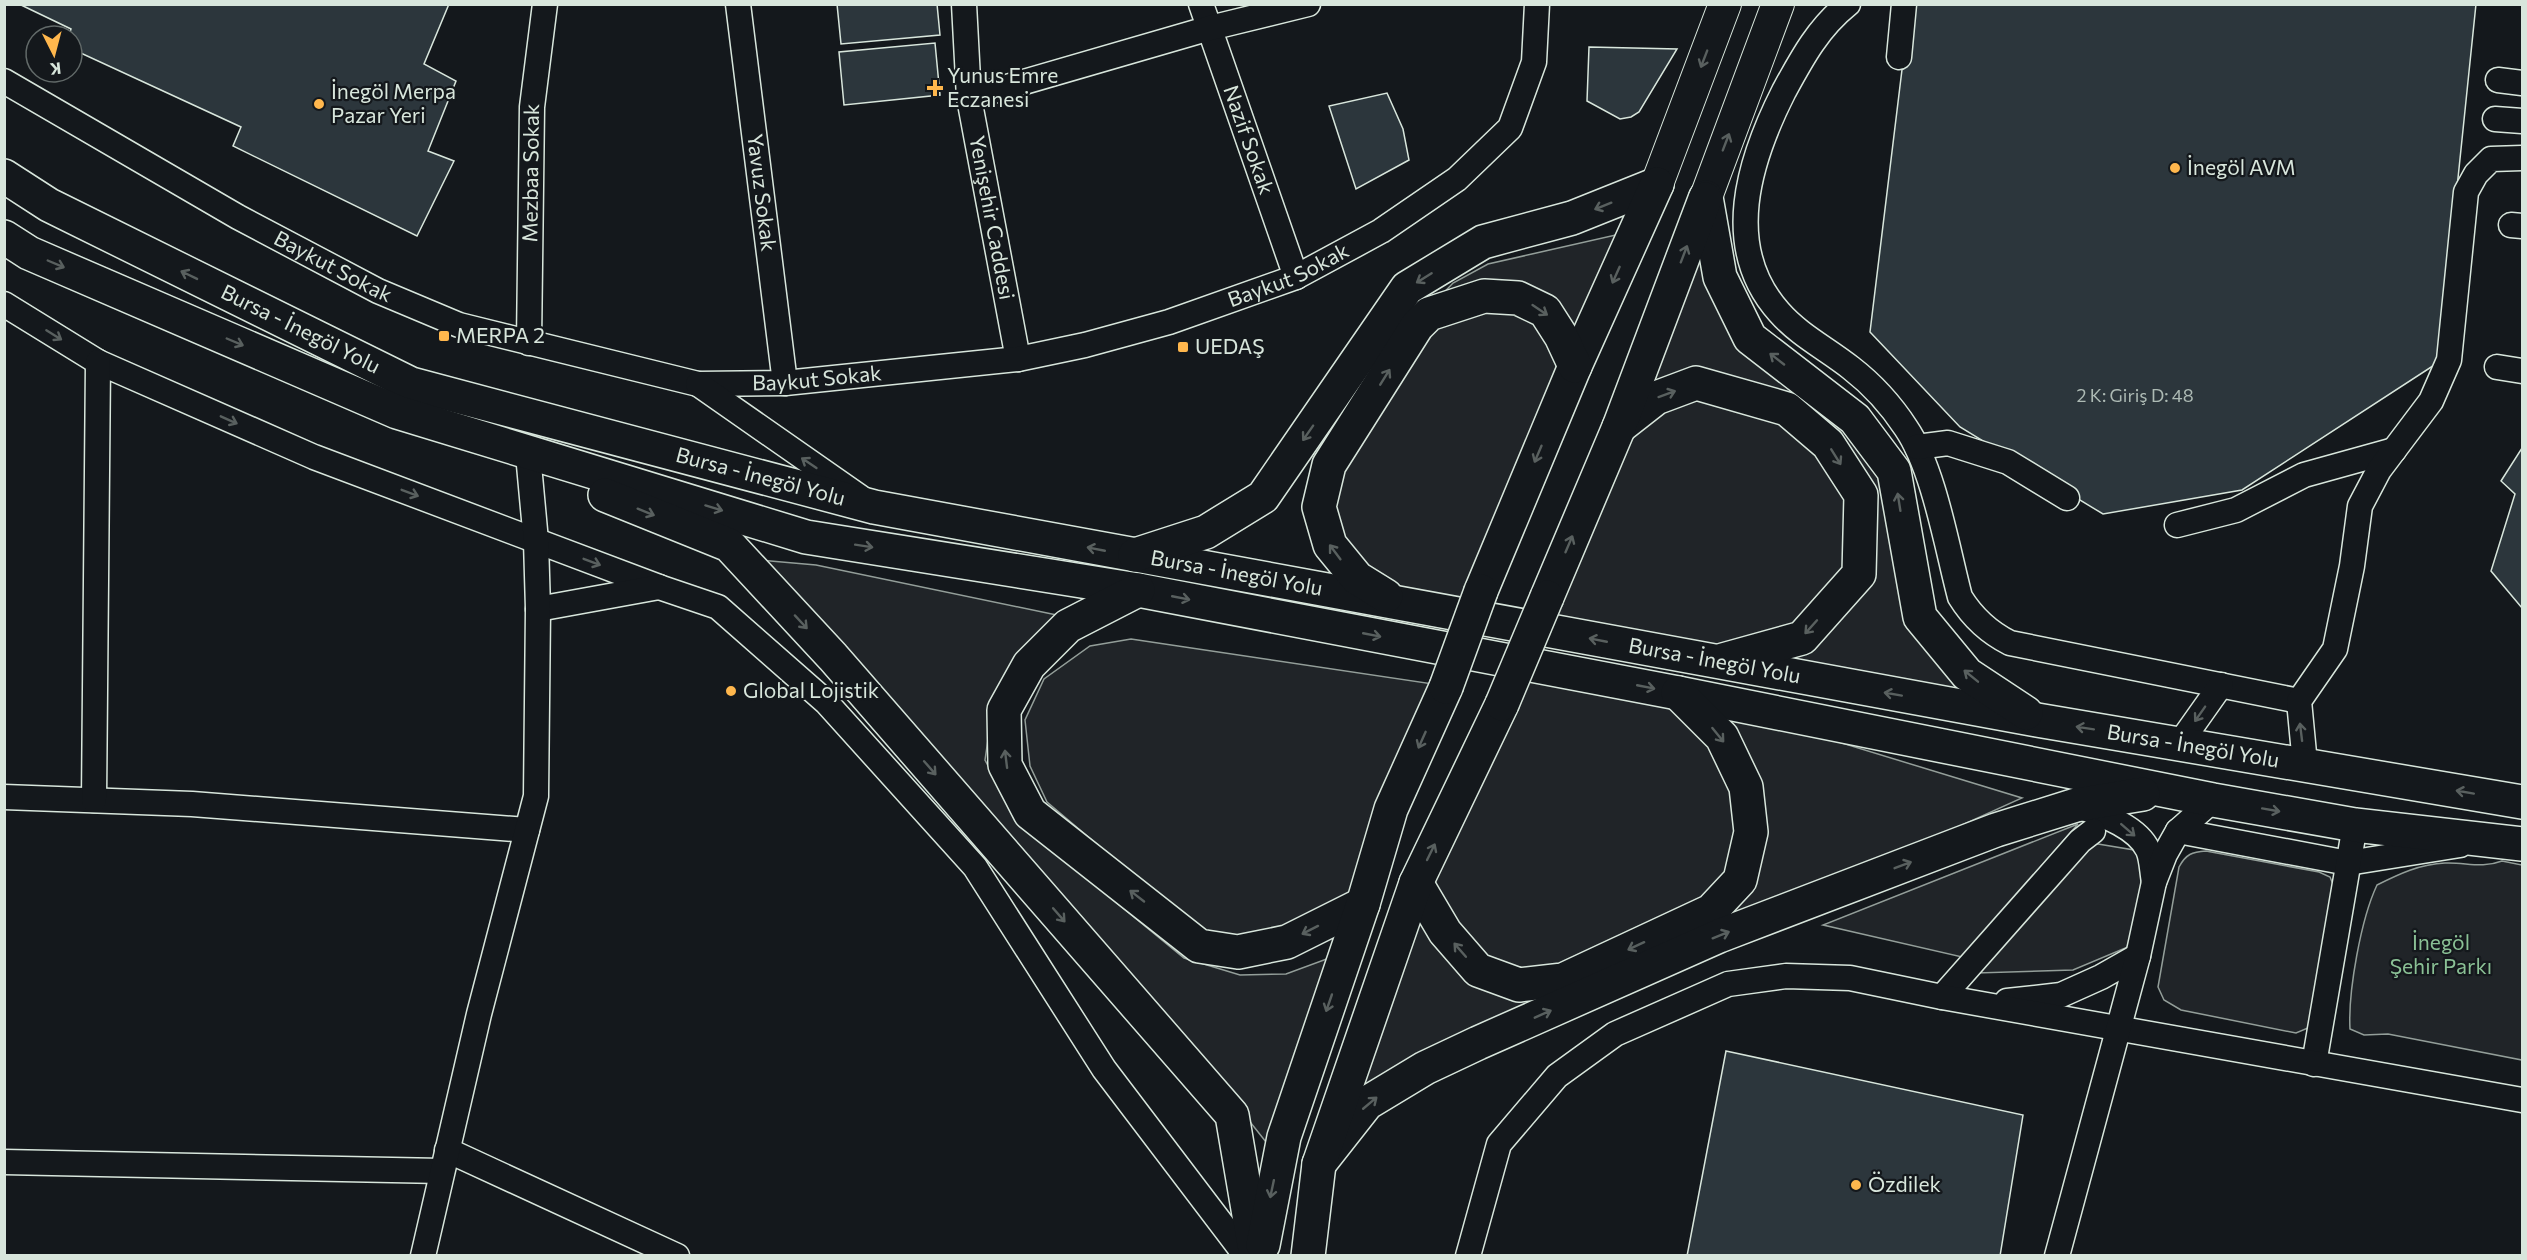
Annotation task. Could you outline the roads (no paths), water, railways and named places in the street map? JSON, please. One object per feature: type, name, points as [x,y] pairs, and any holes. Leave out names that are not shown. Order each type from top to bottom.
[{"type":"highway","name":"Bursa - İnegöl Yolu","points":[[4,176],[49,205],[411,384],[874,507],[2037,720],[2523,802]]},
{"type":"highway","points":[[1261,1256],[1270,1199],[1284,1137],[1363,904],[1391,808],[1446,687],[1481,591],[1575,366],[1657,184]]},
{"type":"highway","points":[[1132,556],[1206,532],[1263,496],[1407,288],[1483,242],[1572,218],[1657,184]]},
{"type":"highway","points":[[1308,1256],[1319,1164],[1416,883],[1502,704],[1619,427],[1706,197]]},
{"type":"highway","points":[[1706,197],[1720,277],[1750,338],[1855,419],[1894,471],[1920,617],[1967,674],[2037,720]]},
{"type":"highway","name":"Bursa - İnegöl Yolu","points":[[4,237],[29,253],[397,412],[806,537],[1138,590],[1678,693],[2213,800],[2355,825],[2507,842]]},
{"type":"highway","points":[[1396,602],[1357,578],[1330,545],[1320,507],[1329,465],[1417,326],[1429,314],[1484,296],[1518,298],[1545,311],[1561,336],[1575,366]]},
{"type":"highway","points":[[1619,427],[1656,398],[1696,383],[1786,409],[1828,444],[1861,495],[1858,574],[1802,638],[1715,662]]},
{"type":"highway","points":[[397,412],[729,545],[833,657],[1232,1115],[1256,1256]]},
{"type":"highway","points":[[1138,590],[1068,626],[1029,665],[1004,710],[1005,765],[1030,813],[1199,946],[1238,952],[1287,942],[1363,904]]},
{"type":"highway","points":[[1416,883],[1445,933],[1478,970],[1520,985],[1563,980],[1711,911],[1740,880],[1751,832],[1746,787],[1722,737],[1678,693]]},
{"type":"highway","points":[[1319,1164],[1367,1103],[1425,1068],[1719,936],[1996,830],[2084,818],[2163,791]]},
{"type":"main road","points":[[1657,184],[1725,4]]},
{"type":"main road","points":[[1706,197],[1778,5]]},
{"type":"street","name":"Mezbaa Sokak","points":[[529,343],[532,107],[545,4]]},
{"type":"street","name":"Yavuz Sokak","points":[[738,4],[785,382]]},
{"type":"street","name":"Yenişehir Caddesi","points":[[964,4],[969,98],[1018,359]]},
{"type":"street","name":"Nazif Sokak","points":[[1202,4],[1296,276]]},
{"type":"street","points":[[969,98],[1210,28],[1308,4]]},
{"type":"street","name":"Baykut Sokak","points":[[4,81],[238,217],[378,291],[459,325],[698,384],[785,382],[1018,359],[1085,345],[1169,321],[1296,276],[1381,231],[1457,179],[1510,128],[1534,62],[1537,4]]},
{"type":"street","points":[[1848,4],[1822,28],[1807,47],[1768,123],[1749,182],[1745,232],[1747,249],[1758,280],[1778,312],[1791,325],[1866,380],[1892,408],[1917,447],[1935,501],[1960,597],[1981,624],[2010,643],[2121,674],[2221,685],[2299,701]]},
{"type":"street","points":[[1898,7],[1899,57]]},
{"type":"street","points":[[2498,81],[2523,82]]},
{"type":"street","points":[[2495,119],[2523,121]]},
{"type":"street","points":[[2305,764],[2299,701],[2336,649],[2352,566],[2360,506],[2379,470],[2431,401],[2449,360],[2466,192],[2470,182],[2482,166],[2491,159],[2523,158]]},
{"type":"street","points":[[4,304],[98,362],[314,457],[659,587],[717,606],[826,702],[975,867],[1104,1069],[1245,1256]]},
{"type":"street","points":[[94,800],[98,362]]},
{"type":"street","points":[[2497,367],[2523,371]]},
{"type":"street","points":[[698,384],[874,507]]},
{"type":"street","points":[[1917,447],[1948,443],[2008,462],[2067,498]]},
{"type":"street","points":[[2177,525],[2236,510],[2304,475],[2394,450]]},
{"type":"street","points":[[423,1256],[479,1014],[536,796],[538,609],[536,541],[529,465]]},
{"type":"street","points":[[538,609],[659,587]]},
{"type":"street","points":[[2180,743],[2221,685]]},
{"type":"street","points":[[4,797],[192,804],[527,830]]},
{"type":"street","points":[[2056,1256],[2138,956],[2154,882],[2165,854],[2178,831],[2213,800]]},
{"type":"street","points":[[1942,997],[2080,841],[2084,818],[2115,819],[2134,834],[2148,849],[2154,882]]},
{"type":"street","points":[[2314,1064],[2355,825]]},
{"type":"street","points":[[2178,831],[2348,863],[2507,842]]},
{"type":"street","points":[[1984,1004],[2061,994],[2101,977],[2138,956]]},
{"type":"street","points":[[1468,1256],[1499,1144],[1557,1076],[1615,1034],[1728,984],[1786,976],[1850,978],[1942,997],[2523,1100]]},
{"type":"street","points":[[4,1162],[444,1161],[677,1256]]},
{"type":"place","name":"Yunus Emre Eczanesi","points":[[935,88]]},
{"type":"place","name":"İnegöl Merpa Pazar Yeri","points":[[319,104]]},
{"type":"place","name":"İnegöl AVM","points":[[2175,168]]},
{"type":"place","name":"MERPA 2","points":[[444,336]]},
{"type":"place","name":"UEDAŞ","points":[[1183,347]]},
{"type":"place","name":"Global Lojistik","points":[[731,691]]},
{"type":"place","name":"Özdilek","points":[[1856,1185]]},
{"type":"park label","name":"İnegöl Şehir Parkı","points":[[2441,955]]}]
